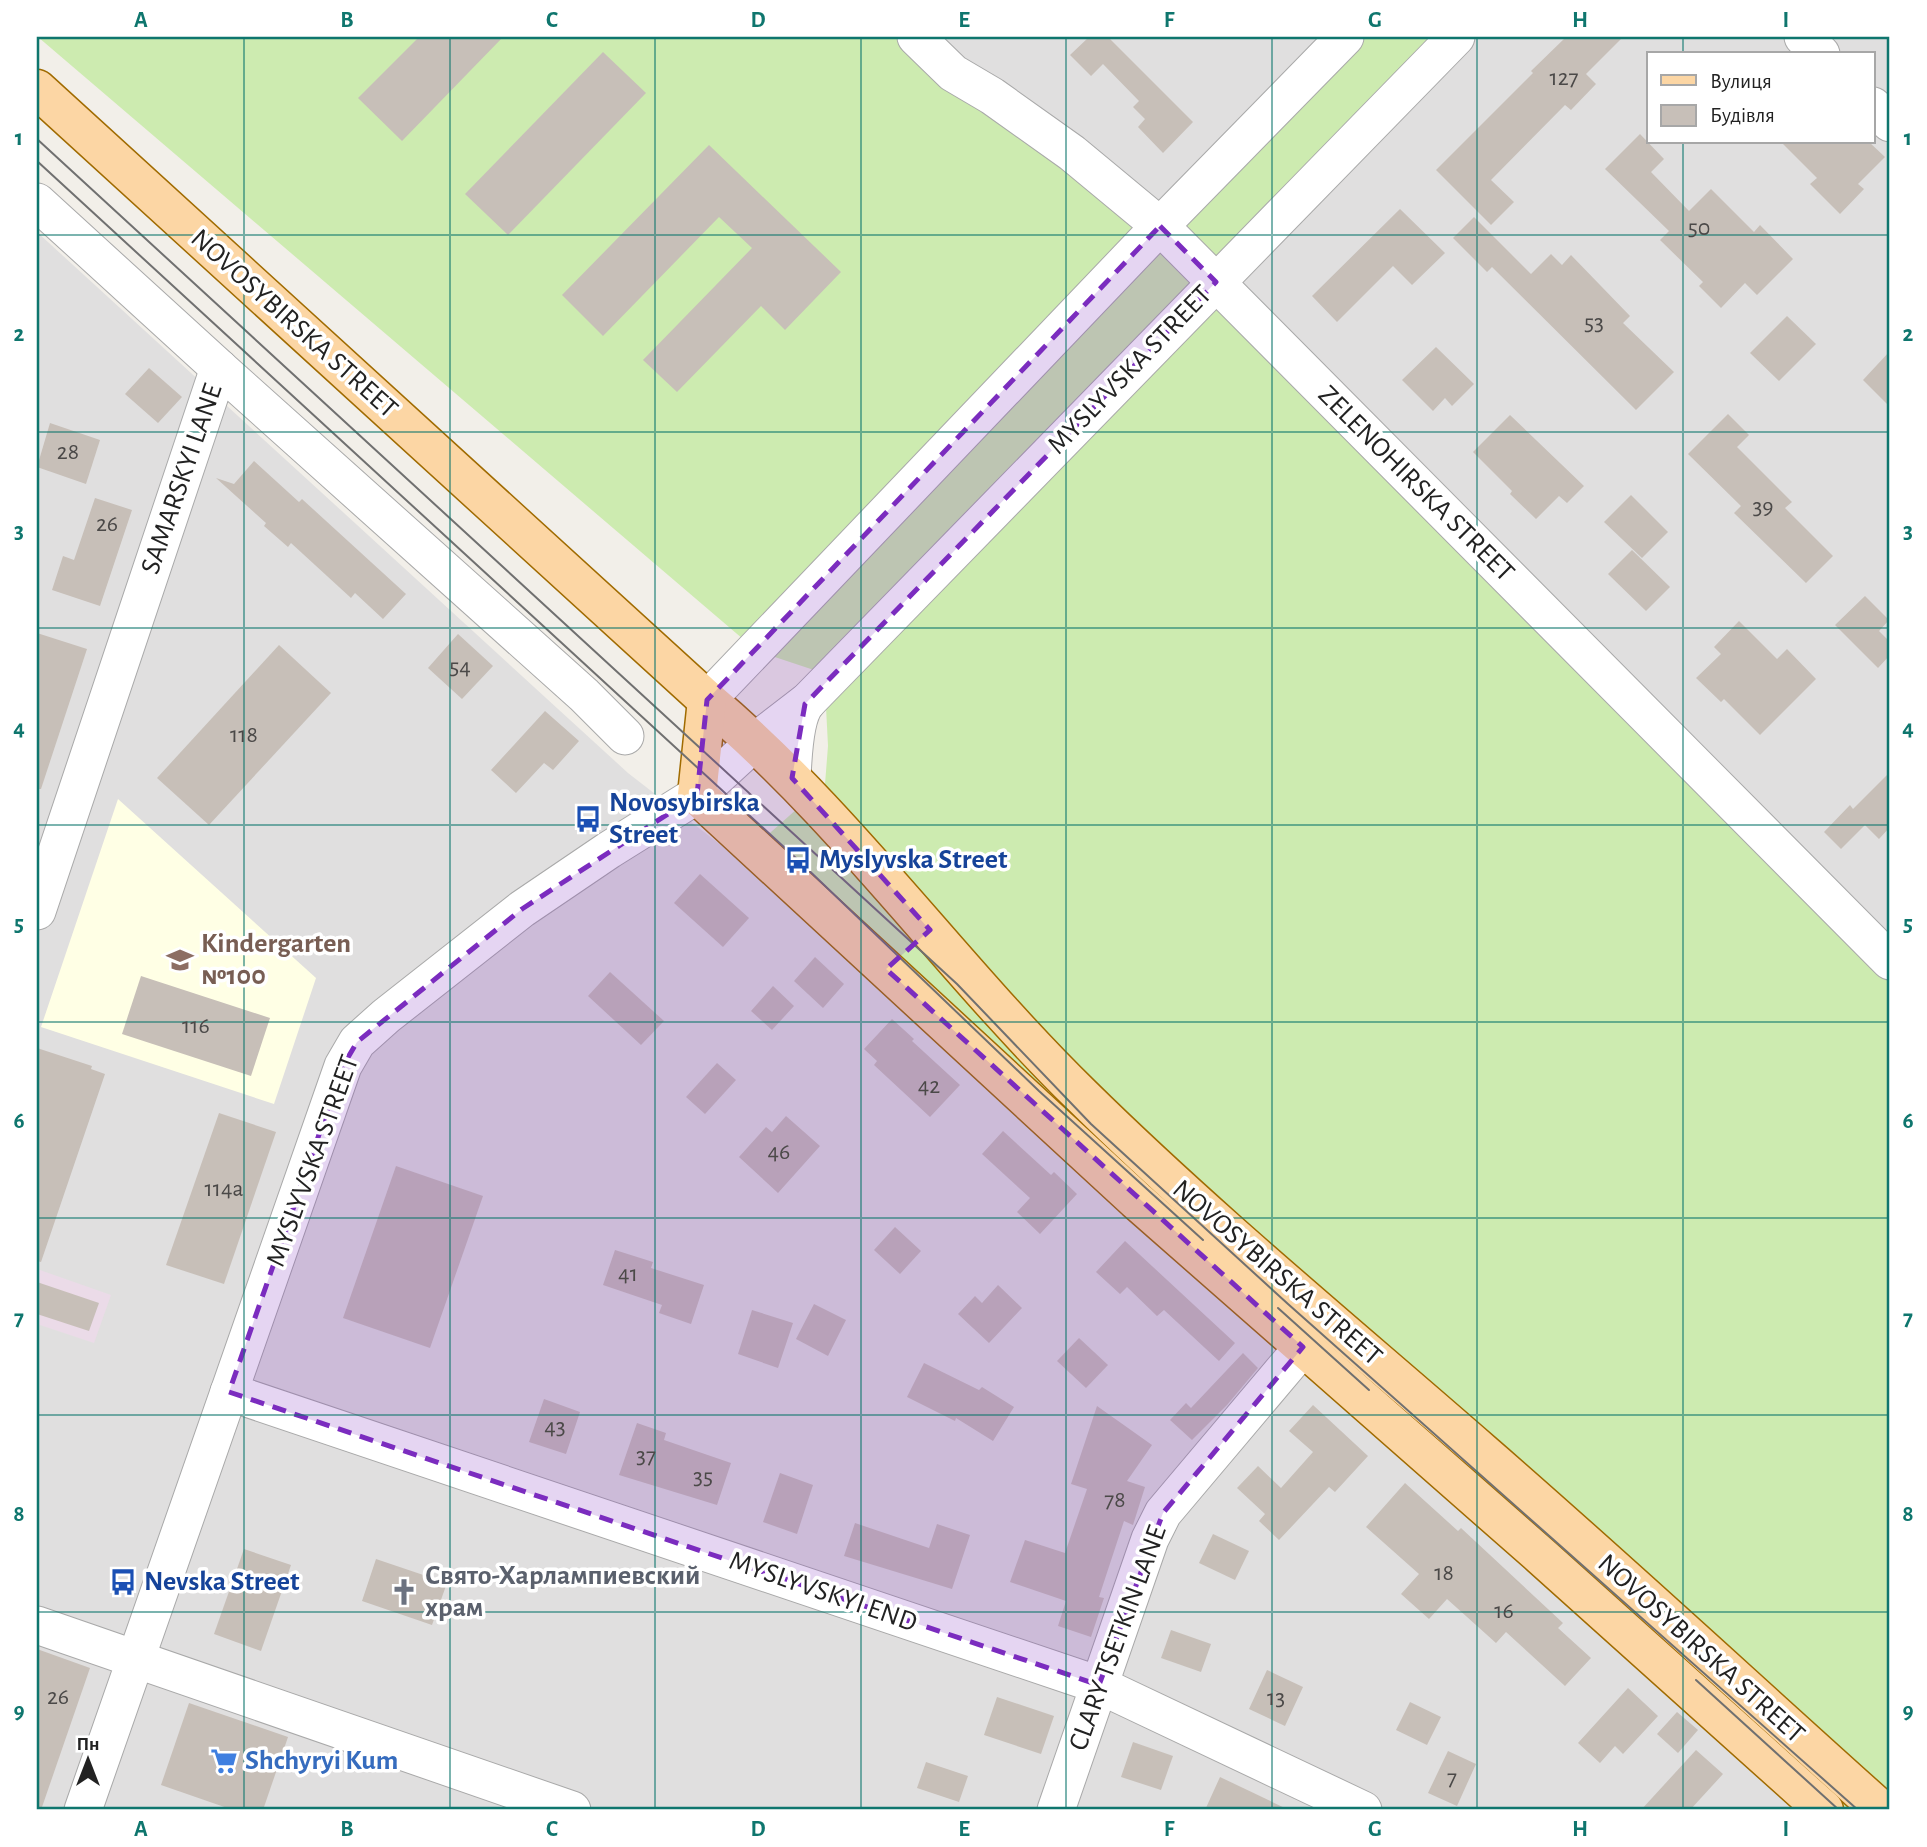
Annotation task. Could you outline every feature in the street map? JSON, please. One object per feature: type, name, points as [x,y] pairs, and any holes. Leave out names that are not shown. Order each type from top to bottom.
[{"type":"main road","name":"NOVOSYBIRSKA STREET","points":[[37,89],[707,700],[756,741],[1078,1093],[1183,1192],[1484,1453],[1881,1810]]},
{"type":"main road","points":[[698,795],[707,700]]},
{"type":"main road","name":"NOVOSYBIRSKA STREET","points":[[698,795],[1126,1191],[1541,1556],[1824,1810]]},
{"type":"main road","points":[[886,969],[930,930]]},
{"type":"street","name":"ZELENOHIRSKA STREET","points":[[916,37],[953,73],[992,96],[1072,153],[1160,226],[1890,961]]},
{"type":"street","points":[[707,700],[1160,226],[1345,37]]},
{"type":"street","name":"MYSLYVSKA STREET","points":[[83,1810],[343,1066],[357,1042],[522,909],[609,850],[698,795],[756,741],[805,704],[1455,37]]},
{"type":"street","points":[[1803,37],[1819,52]]},
{"type":"street","points":[[1874,107],[1890,123]]},
{"type":"street","points":[[37,202],[219,368]]},
{"type":"street","name":"SAMARSKYI LANE","points":[[37,911],[219,368],[584,695],[625,736]]},
{"type":"street","points":[[792,778],[798,726],[805,704]]},
{"type":"street","name":"CLARY TSETKIN LANE","points":[[1056,1810],[1150,1539],[1163,1513],[1303,1347]]},
{"type":"street","name":"MYSLYVSKYI END","points":[[229,1392],[1099,1685],[1363,1810]]},
{"type":"street","points":[[37,1625],[572,1810]]},
{"type":"highlighted area","points":[[1160,226],[1216,282],[805,704],[792,778],[930,930],[886,969],[1303,1347],[1163,1513],[1099,1685],[229,1392],[343,1066],[357,1042],[522,909],[697,795],[707,700]]},
{"type":"shaded area","points":[[916,37],[1345,37],[1160,226]]},
{"type":"shaded area","points":[[1456,37],[1890,37],[1890,961],[1216,282]]},
{"type":"shaded area","points":[[37,232],[628,773],[887,974],[1824,1810],[37,1810]]},
{"type":"shaded area","name":"Kindergarten №100","points":[[118,799],[316,978],[274,1104],[41,1027]]},
{"type":"shaded area","points":[[37,1269],[111,1295],[94,1343],[37,1324]]},
{"type":"green space","points":[[38,37],[916,37],[1160,226],[1345,37],[1456,37],[1216,282],[1890,961],[1890,1810],[1824,1810],[745,855],[825,784],[828,746],[826,707],[832,676],[757,651]]},
{"type":"building","points":[[419,37],[503,37],[402,141],[358,98]]},
{"type":"building","points":[[1089,37],[1108,37],[1193,122],[1163,153],[1138,127],[1145,119],[1133,107],[1139,101],[1103,64],[1091,76],[1070,55]]},
{"type":"building","points":[[1566,37],[1623,37],[1586,74],[1596,84],[1571,110],[1565,105],[1491,180],[1514,202],[1491,225],[1436,170]]},
{"type":"building","points":[[603,52],[646,93],[508,235],[465,194]]},
{"type":"building","points":[[1640,134],[1664,159],[1651,172],[1689,211],[1711,189],[1754,232],[1760,225],[1793,259],[1757,295],[1745,283],[1721,308],[1699,286],[1703,282],[1660,240],[1669,231],[1605,169]]},
{"type":"building","points":[[1783,144],[1871,144],[1885,157],[1858,184],[1864,189],[1840,214],[1810,184],[1817,178]]},
{"type":"building","points":[[709,145],[841,272],[785,330],[761,306],[677,392],[643,360],[752,248],[719,217],[603,336],[562,295]]},
{"type":"building","points":[[1400,209],[1445,253],[1412,285],[1393,266],[1337,322],[1312,296]]},
{"type":"building","points":[[1474,217],[1531,274],[1551,254],[1562,265],[1571,255],[1630,316],[1623,323],[1674,372],[1636,410],[1492,267],[1487,272],[1453,238]]},
{"type":"building","points":[[1787,316],[1816,344],[1779,381],[1750,353]]},
{"type":"building","points":[[1436,347],[1474,384],[1452,406],[1445,398],[1433,411],[1402,380]]},
{"type":"building","points":[[1890,351],[1890,407],[1863,380]]},
{"type":"building","points":[[149,368],[182,397],[158,423],[125,394]]},
{"type":"building","points":[[1728,414],[1749,435],[1737,447],[1792,502],[1785,508],[1833,556],[1806,583],[1734,513],[1741,506],[1688,454]]},
{"type":"building","points":[[1510,415],[1584,486],[1567,503],[1559,496],[1536,519],[1473,452]]},
{"type":"building","points":[[50,423],[100,440],[86,484],[37,467]]},
{"type":"building","points":[[254,461],[299,502],[302,499],[406,594],[383,619],[355,593],[351,598],[291,543],[288,547],[264,526],[266,523],[216,478],[234,484]]},
{"type":"building","points":[[1631,495],[1668,532],[1642,558],[1604,522]]},
{"type":"building","points":[[95,498],[132,510],[100,606],[52,590],[63,556],[74,560]]},
{"type":"building","points":[[1632,550],[1670,587],[1646,611],[1608,574]]},
{"type":"building","points":[[1865,596],[1889,620],[1879,631],[1890,642],[1890,655],[1878,668],[1835,625]]},
{"type":"building","points":[[1739,621],[1777,659],[1787,649],[1816,679],[1760,735],[1724,699],[1721,702],[1696,678],[1721,654],[1714,647]]},
{"type":"building","points":[[37,633],[87,649],[41,789],[37,789]]},
{"type":"building","points":[[458,634],[493,666],[462,699],[428,668]]},
{"type":"building","points":[[279,645],[331,693],[209,825],[157,778]]},
{"type":"building","points":[[545,711],[579,741],[553,770],[544,763],[516,793],[491,770]]},
{"type":"building","points":[[1890,772],[1890,827],[1879,839],[1865,825],[1841,849],[1824,832],[1850,805],[1853,809]]},
{"type":"building","points":[[700,874],[749,918],[723,947],[674,903]]},
{"type":"building","points":[[815,957],[844,984],[823,1008],[794,981]]},
{"type":"building","points":[[610,972],[664,1021],[641,1045],[588,996]]},
{"type":"building","points":[[141,976],[270,1018],[251,1076],[122,1034]]},
{"type":"building","points":[[773,986],[794,1006],[772,1030],[751,1011]]},
{"type":"building","points":[[892,1019],[960,1085],[930,1117],[874,1065],[877,1061],[864,1049]]},
{"type":"building","points":[[37,1048],[92,1066],[91,1069],[105,1074],[41,1262],[37,1261]]},
{"type":"building","points":[[717,1063],[736,1080],[705,1114],[686,1097]]},
{"type":"building","points":[[219,1113],[276,1132],[224,1284],[166,1265]]},
{"type":"building","points":[[786,1116],[820,1146],[778,1193],[739,1157],[766,1127],[772,1132]]},
{"type":"building","points":[[1003,1131],[1051,1175],[1054,1172],[1077,1194],[1040,1234],[1017,1212],[1030,1198],[982,1154]]},
{"type":"building","points":[[396,1166],[483,1196],[430,1348],[343,1318]]},
{"type":"building","points":[[895,1227],[921,1251],[900,1274],[874,1250]]},
{"type":"building","points":[[1125,1241],[1235,1343],[1219,1361],[1164,1310],[1157,1316],[1127,1287],[1120,1294],[1096,1272]]},
{"type":"building","points":[[615,1250],[653,1262],[651,1268],[704,1285],[691,1324],[659,1313],[662,1305],[603,1285]]},
{"type":"building","points":[[37,1282],[99,1303],[89,1331],[37,1314]]},
{"type":"building","points":[[998,1285],[1022,1308],[989,1343],[958,1314],[975,1296],[982,1303]]},
{"type":"building","points":[[814,1304],[846,1320],[828,1356],[796,1339]]},
{"type":"building","points":[[752,1310],[793,1323],[778,1368],[738,1354]]},
{"type":"building","points":[[1079,1338],[1108,1365],[1086,1388],[1057,1361]]},
{"type":"building","points":[[1243,1353],[1258,1368],[1227,1405],[1192,1440],[1170,1420],[1186,1403],[1191,1408]]},
{"type":"building","points":[[924,1363],[979,1390],[982,1387],[1014,1407],[993,1441],[956,1418],[955,1421],[907,1397]]},
{"type":"building","points":[[544,1399],[580,1412],[566,1454],[529,1442]]},
{"type":"building","points":[[1313,1405],[1368,1456],[1335,1492],[1329,1487],[1279,1540],[1259,1521],[1265,1514],[1237,1488],[1258,1466],[1281,1488],[1313,1452],[1289,1431]]},
{"type":"building","points":[[1097,1406],[1152,1445],[1127,1481],[1145,1487],[1133,1525],[1124,1521],[1099,1597],[1104,1598],[1091,1637],[1058,1626],[1066,1601],[1010,1582],[1025,1540],[1065,1553],[1087,1489],[1071,1484]]},
{"type":"building","points":[[637,1423],[666,1433],[664,1440],[731,1463],[717,1505],[619,1475]]},
{"type":"building","points":[[780,1473],[813,1485],[797,1534],[763,1522]]},
{"type":"building","points":[[1405,1483],[1458,1531],[1461,1528],[1563,1623],[1558,1628],[1591,1658],[1565,1686],[1506,1632],[1496,1643],[1447,1599],[1429,1619],[1401,1594],[1419,1574],[1366,1527]]},
{"type":"building","points":[[855,1523],[929,1548],[937,1524],[970,1535],[952,1589],[844,1556]]},
{"type":"building","points":[[1213,1534],[1249,1551],[1235,1580],[1199,1563]]},
{"type":"building","points":[[244,1549],[291,1565],[261,1651],[214,1634]]},
{"type":"building","name":"Свято-Харлампиевский храм","points":[[376,1559],[447,1583],[432,1625],[362,1601]]},
{"type":"building","points":[[1171,1630],[1211,1644],[1201,1672],[1161,1658]]},
{"type":"building","points":[[37,1649],[90,1668],[41,1810],[37,1810]]},
{"type":"building","points":[[1267,1670],[1303,1687],[1285,1726],[1249,1709]]},
{"type":"building","points":[[1628,1688],[1658,1716],[1623,1754],[1615,1746],[1600,1763],[1578,1743]]},
{"type":"building","points":[[997,1697],[1054,1716],[1041,1754],[984,1735]]},
{"type":"building","points":[[1410,1702],[1441,1717],[1427,1745],[1396,1730]]},
{"type":"building","points":[[189,1703],[288,1737],[263,1810],[233,1810],[161,1785]]},
{"type":"building","points":[[1677,1712],[1698,1730],[1678,1753],[1657,1734]]},
{"type":"building","points":[[1133,1742],[1173,1756],[1161,1790],[1121,1777]]},
{"type":"building","points":[[1696,1750],[1723,1774],[1690,1810],[1641,1810]]},
{"type":"building","points":[[1448,1751],[1476,1764],[1457,1806],[1428,1793]]},
{"type":"building","points":[[926,1762],[968,1776],[959,1802],[917,1788]]},
{"type":"building","points":[[1220,1777],[1289,1810],[1205,1810]]},
{"type":"tram line","points":[[37,139],[957,984],[1091,1124],[1288,1304],[1858,1810]]},
{"type":"tram line","points":[[37,161],[798,860],[1039,1091],[1203,1240]]},
{"type":"tram line","points":[[1278,1308],[1369,1390]]},
{"type":"tram line","points":[[1696,1680],[1839,1810]]},
{"type":"place","name":"Novosybirska Street","points":[[588,819]]},
{"type":"place","name":"Myslyvska Street","points":[[798,860]]},
{"type":"place","name":"Kindergarten №100","points":[[180,960]]},
{"type":"place","name":"Nevska Street","points":[[123,1582]]},
{"type":"place","name":"Свято-Харлампиевский храм","points":[[404,1592]]},
{"type":"place","name":"Shchyryi Kum","points":[[224,1761]]}]
